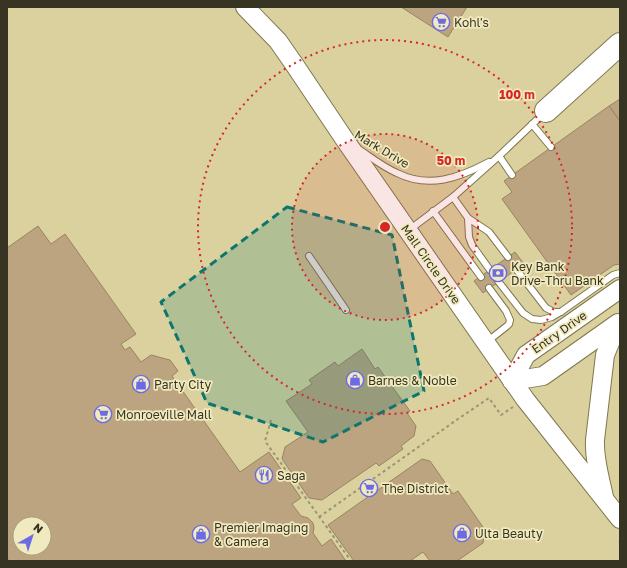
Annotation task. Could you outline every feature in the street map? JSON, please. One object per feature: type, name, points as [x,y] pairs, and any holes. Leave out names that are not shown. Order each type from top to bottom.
[{"type":"highway","points":[[539,118],[620,44]]},
{"type":"street","name":"Mall Circle Drive","points":[[245,7],[278,41],[512,381],[620,520]]},
{"type":"street","name":"Entry Drive","points":[[512,381],[526,355],[620,290]]},
{"type":"street","points":[[512,381],[543,376],[620,323]]},
{"type":"street","points":[[606,501],[594,450],[605,355],[620,323]]},
{"type":"lane","name":"Mark Drive","points":[[408,231],[453,197],[539,118]]},
{"type":"lane","points":[[539,118],[551,147]]},
{"type":"lane","name":"Mark Drive","points":[[345,140],[392,171],[405,177],[423,180],[444,180],[454,178],[499,156]]},
{"type":"lane","points":[[499,156],[512,175]]},
{"type":"lane","points":[[453,197],[468,218],[489,232],[508,257]]},
{"type":"lane","points":[[434,212],[481,276]]},
{"type":"lane","points":[[468,218],[470,241],[490,270]]},
{"type":"lane","points":[[309,256],[346,310]]},
{"type":"lane","points":[[516,269],[546,308],[554,312],[562,311]]},
{"type":"lane","points":[[498,281],[520,310],[532,319],[541,320],[552,317],[613,275],[620,273]]},
{"type":"lane","points":[[485,343],[509,324],[510,320],[489,288]]},
{"type":"path","points":[[320,517],[488,398],[501,415],[514,406]]},
{"type":"path","points":[[271,420],[265,441],[351,561]]},
{"type":"highlighted area","points":[[287,207],[392,235],[424,391],[323,442],[207,403],[161,302]]},
{"type":"shaded area","name":"Monroeville Mall","points":[[7,7],[620,7],[620,561],[7,561]]},
{"type":"building","name":"Kohl's","points":[[401,7],[467,7],[448,37]]},
{"type":"building","points":[[620,99],[620,121],[609,106]]},
{"type":"building","points":[[609,106],[620,121],[620,264],[614,265],[571,295],[502,199],[512,192],[504,181]]},
{"type":"building","name":"Monroeville Mall","points":[[38,226],[51,244],[65,234],[136,334],[121,344],[125,350],[130,347],[141,362],[151,355],[170,360],[178,371],[172,376],[240,472],[269,452],[301,498],[292,504],[301,516],[308,518],[313,523],[313,533],[322,546],[331,539],[346,561],[9,561],[7,558],[7,248]]},
{"type":"building","name":"Key Bank Drive-Thru Bank","points":[[515,252],[524,264],[483,293],[474,281]]},
{"type":"building","points":[[362,349],[375,369],[378,367],[410,411],[407,413],[416,426],[414,436],[401,446],[403,449],[379,466],[376,463],[322,500],[309,498],[282,459],[285,447],[308,432],[286,401],[312,384],[309,380],[335,362],[338,366]]},
{"type":"building","points":[[422,459],[430,461],[453,494],[458,491],[485,530],[483,543],[457,561],[430,561],[423,552],[410,561],[354,561],[328,525]]},
{"type":"place","name":"Kohl's","points":[[441,22]]},
{"type":"place","name":"Key Bank Drive-Thru Bank","points":[[498,273]]},
{"type":"place","name":"Barnes & Noble","points":[[355,380]]},
{"type":"place","name":"Party City","points":[[141,384]]},
{"type":"place","name":"Monroeville Mall","points":[[103,414]]},
{"type":"place","name":"Saga","points":[[264,475]]},
{"type":"place","name":"The District","points":[[369,488]]},
{"type":"place","name":"Ulta Beauty","points":[[462,533]]},
{"type":"place","name":"Premier Imaging & Camera","points":[[201,534]]}]
